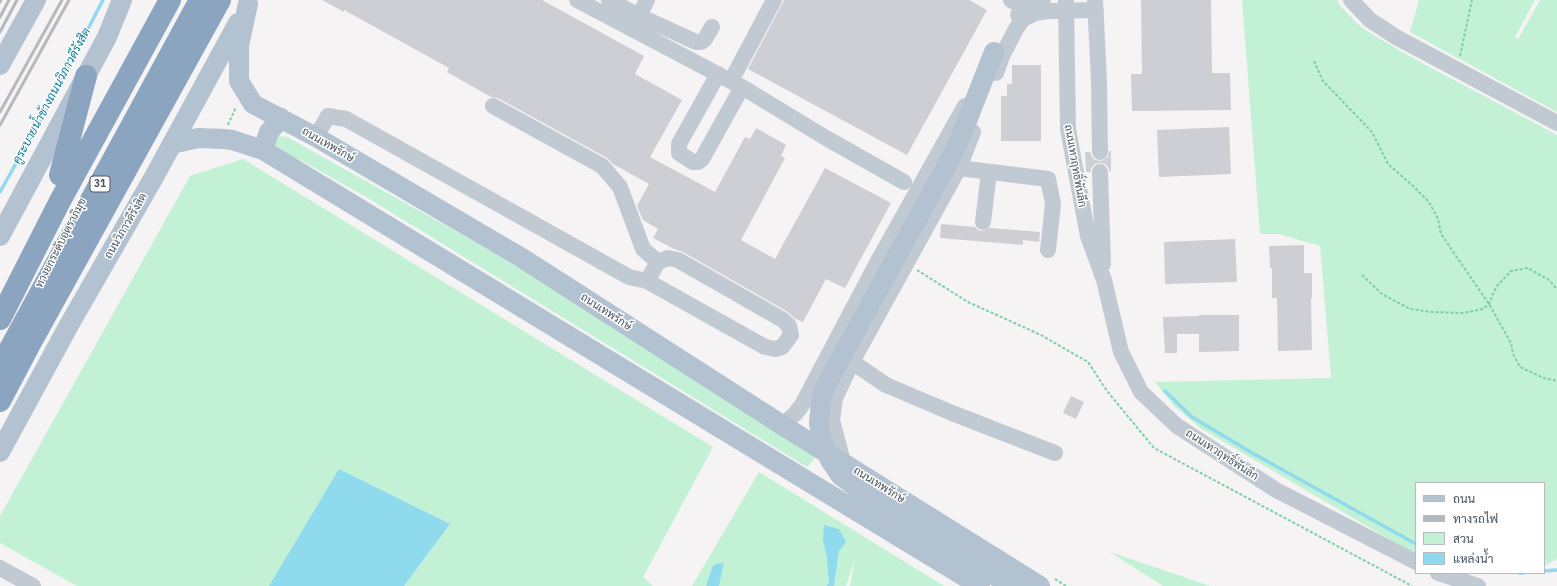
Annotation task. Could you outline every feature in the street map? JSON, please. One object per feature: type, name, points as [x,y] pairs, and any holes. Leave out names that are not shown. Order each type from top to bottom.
[{"type":"highway","points":[[0,286],[153,0]]},
{"type":"highway","name":"ทางยกระดับอุตราภิมุข","points":[[0,319],[60,201],[170,0]]},
{"type":"highway","name":"ทางยกระดับอุตราภิมุข","points":[[0,360],[81,204],[192,0]]},
{"type":"highway","name":"31","points":[[0,367],[200,0]]},
{"type":"highway","points":[[0,401],[220,0]]},
{"type":"highway","points":[[60,175],[86,76]]},
{"type":"main road","points":[[0,65],[5,46],[36,0]]},
{"type":"main road","points":[[107,37],[122,0]]},
{"type":"main road","points":[[0,236],[107,37],[130,0]]},
{"type":"main road","points":[[154,176],[183,102],[246,1]]},
{"type":"main road","name":"ถนนเทพรักษ์","points":[[246,1],[239,45],[239,81],[253,104],[316,137],[522,258],[782,425],[1040,586]]},
{"type":"main road","name":"ถนนวิภาวดีรังสิต","points":[[0,452],[69,324],[172,144],[246,1]]},
{"type":"main road","points":[[994,52],[961,136],[956,160],[826,385],[821,401],[819,423],[822,441],[830,460],[841,476],[857,488],[1011,586]]},
{"type":"main road","points":[[263,150],[269,132],[281,118]]},
{"type":"main road","points":[[172,144],[198,138],[224,139],[232,140],[263,150],[980,586]]},
{"type":"street","points":[[577,0],[730,81],[904,182]]},
{"type":"street","points":[[610,0],[639,16],[696,42],[701,42],[706,39],[712,27]]},
{"type":"street","points":[[639,16],[648,0]]},
{"type":"street","points":[[730,81],[774,0]]},
{"type":"street","points":[[1011,0],[1035,2]]},
{"type":"street","points":[[1351,0],[1370,20],[1396,37],[1557,122]]},
{"type":"street","points":[[782,425],[795,414],[809,390],[878,261],[994,52],[1016,17],[1035,2]]},
{"type":"street","points":[[843,462],[832,420],[835,398],[852,362],[906,263],[956,160],[1002,56],[1023,19],[1035,13],[1048,11],[1066,5],[1095,5],[1099,81],[1100,152]]},
{"type":"street","name":"ถนนเทวฤทธิ์พันลึก","points":[[1066,5],[1068,129],[1088,236],[1104,280],[1121,352],[1141,392],[1177,426],[1276,490],[1415,561]]},
{"type":"street","points":[[493,106],[602,166],[620,187],[643,249],[658,262]]},
{"type":"street","points":[[316,137],[328,116],[346,119],[629,278],[647,281],[765,347],[775,349],[782,347],[791,335],[789,326],[783,320],[678,260],[668,258],[658,262],[647,281]]},
{"type":"street","points":[[956,160],[989,172],[1048,179],[1053,204],[1048,250]]},
{"type":"street","points":[[983,222],[989,172]]},
{"type":"street","name":"ถนนเทวฤทธิ์พันลึก","points":[[1100,172],[1104,280]]},
{"type":"street","points":[[852,362],[886,385],[952,413],[1055,453]]},
{"type":"street","points":[[809,390],[812,402],[817,405],[829,403],[835,398]]},
{"type":"street","points":[[0,568],[33,586]]},
{"type":"street","points":[[1441,574],[1478,586]]},
{"type":"path","points":[[1457,69],[1472,0]]},
{"type":"path","points":[[1314,61],[1323,81],[1372,132],[1388,164],[1429,202],[1438,219],[1441,234],[1489,304],[1511,343],[1520,367],[1544,378],[1557,381]]},
{"type":"path","points":[[226,129],[239,102]]},
{"type":"path","points":[[906,263],[968,302],[1041,335],[1088,362],[1107,391],[1154,448],[1412,586]]},
{"type":"path","points":[[1362,275],[1382,294],[1410,309],[1463,313],[1483,309],[1489,304],[1496,287],[1510,271],[1528,268],[1549,280],[1557,289]]},
{"type":"green space","points":[[1242,0],[1337,0],[1341,7],[1362,28],[1409,56],[1557,135],[1557,559],[1545,565],[1545,482],[1415,482],[1415,554],[1200,428],[1174,406],[1155,382],[1331,378],[1320,246],[1279,234],[1260,234]]},
{"type":"green space","points":[[1419,0],[1535,0],[1515,37],[1518,39],[1540,0],[1557,0],[1557,112],[1410,32]]},
{"type":"green space","points":[[279,136],[287,137],[461,234],[567,296],[818,454],[807,467],[371,200],[306,163],[278,150],[275,141]]},
{"type":"green space","points":[[243,159],[713,447],[643,577],[653,586],[404,586],[450,524],[340,470],[269,586],[77,586],[0,543],[0,516],[190,176]]},
{"type":"green space","points":[[759,472],[944,586],[850,586],[855,559],[846,586],[834,586],[839,551],[823,540],[829,583],[826,586],[719,586],[723,562],[713,565],[706,586],[692,586]]},
{"type":"green space","points":[[1110,552],[1210,586],[1163,586]]},
{"type":"water","points":[[339,469],[450,524],[404,586],[269,586]]},
{"type":"water","points":[[824,525],[839,529],[846,542],[839,551],[834,586],[826,586],[829,583],[823,540]]},
{"type":"water","points":[[724,562],[719,586],[706,586],[713,565]]},
{"type":"building","points":[[322,0],[542,0],[644,56],[635,74],[682,100],[650,157],[715,192],[745,137],[750,139],[756,128],[786,145],[781,156],[785,158],[741,240],[775,259],[825,168],[891,203],[845,288],[826,279],[803,322],[683,252],[653,238],[658,229],[643,220],[637,206],[649,184],[613,164],[607,158],[498,98],[491,97],[447,72],[449,68],[344,10],[344,12]]},
{"type":"building","points":[[784,0],[969,0],[987,10],[907,155],[748,69]]},
{"type":"building","points":[[1141,0],[1211,0],[1212,73],[1230,73],[1231,110],[1132,111],[1131,74],[1142,74]]},
{"type":"building","points":[[1012,65],[1041,65],[1041,141],[1001,141],[1001,96],[1007,96],[1007,84],[1012,84]]},
{"type":"building","points":[[1229,127],[1231,174],[1159,177],[1157,130]]},
{"type":"building","points":[[1109,151],[1111,151],[1111,172],[1105,164],[1100,163],[1095,164],[1091,168],[1091,172],[1086,172],[1085,152],[1090,152],[1095,160],[1101,161],[1108,157]]},
{"type":"building","points":[[941,224],[975,227],[982,231],[990,228],[1040,232],[1039,242],[1023,240],[1023,245],[940,238]]},
{"type":"building","points":[[1235,239],[1237,282],[1165,284],[1164,242]]},
{"type":"building","points":[[1304,245],[1304,273],[1312,273],[1312,350],[1278,351],[1277,298],[1272,298],[1272,268],[1270,268],[1269,246]]},
{"type":"building","points":[[1239,315],[1239,351],[1199,352],[1199,334],[1177,334],[1177,353],[1165,353],[1163,317]]},
{"type":"building","points":[[1071,396],[1084,402],[1076,419],[1063,413]]},
{"type":"waterway","name":"คูระบายน้ำข้างถนนวิภาวดีรังสิต","points":[[0,192],[46,110],[103,0]]},
{"type":"waterway","points":[[1165,391],[1192,417],[1254,454],[1415,543]]},
{"type":"waterway","points":[[1545,571],[1557,570]]},
{"type":"railway","points":[[0,17],[9,0]]},
{"type":"railway","points":[[0,32],[17,0]]},
{"type":"railway","points":[[0,112],[62,0]]},
{"type":"railway","points":[[0,125],[69,0]]}]
